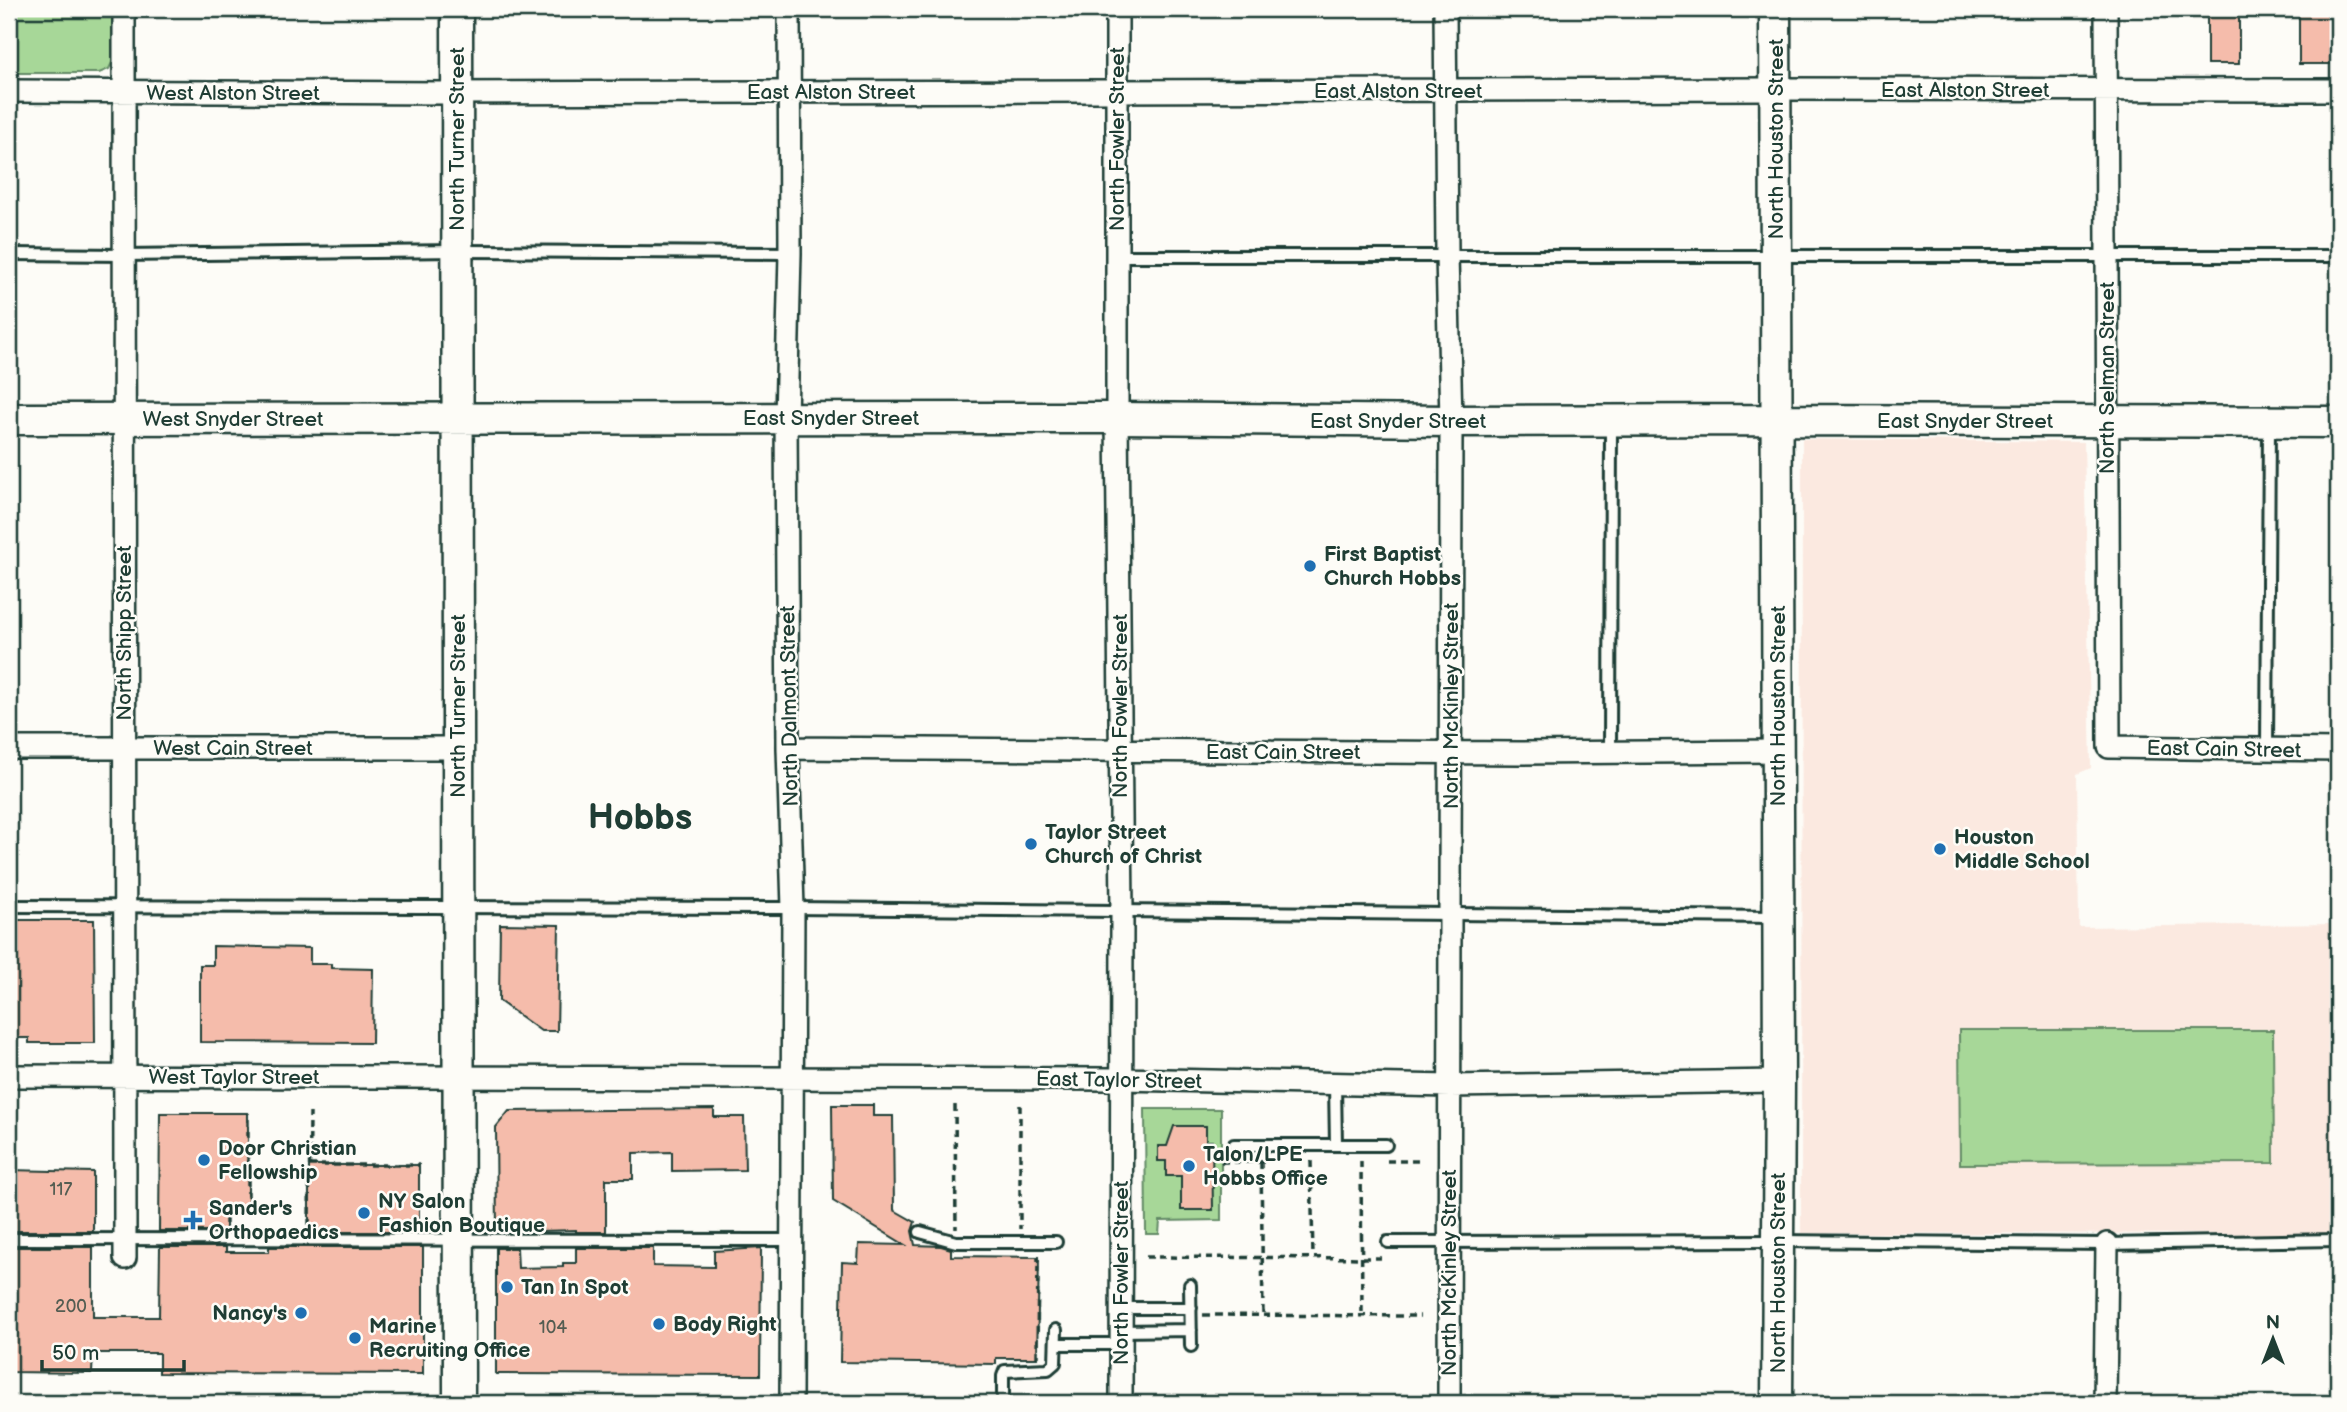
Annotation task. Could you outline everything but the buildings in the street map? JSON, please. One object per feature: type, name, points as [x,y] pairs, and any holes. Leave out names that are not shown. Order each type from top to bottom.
[{"type":"street","name":"North Shipp Street","points":[[124,9],[125,1249]]},
{"type":"street","name":"North Turner Street","points":[[457,9],[458,1403]]},
{"type":"street","name":"North Dalmont Street","points":[[789,9],[790,253],[786,418],[788,748],[793,908],[791,1403]]},
{"type":"street","name":"North Fowler Street","points":[[1117,9],[1117,418],[1122,911],[1121,1403]]},
{"type":"street","name":"North McKinley Street","points":[[1445,9],[1444,91],[1451,421],[1448,1403]]},
{"type":"street","name":"North Houston Street","points":[[1775,9],[1779,1082],[1777,1403]]},
{"type":"street","name":"North Selman Street","points":[[2106,9],[2109,747]]},
{"type":"street","name":"East Alston Street","points":[[457,92],[2338,90]]},
{"type":"street","name":"West Alston Street","points":[[9,92],[457,92]]},
{"type":"street","name":"West Snyder Street","points":[[9,419],[457,419]]},
{"type":"street","name":"East Snyder Street","points":[[457,419],[2338,422]]},
{"type":"street","name":"East Cain Street","points":[[2109,747],[2338,750]]},
{"type":"street","name":"West Cain Street","points":[[9,748],[458,748]]},
{"type":"street","name":"East Cain Street","points":[[788,748],[1777,751]]},
{"type":"street","name":"West Taylor Street","points":[[9,1076],[458,1078]]},
{"type":"street","name":"East Taylor Street","points":[[458,1078],[1121,1079],[1450,1086],[1779,1082]]},
{"type":"street","points":[[2105,1403],[2107,1244]]},
{"type":"lane","points":[[9,254],[457,251],[790,253]]},
{"type":"lane","points":[[1118,256],[2338,256]]},
{"type":"lane","points":[[1610,752],[1611,421]]},
{"type":"lane","points":[[2267,749],[2269,422]]},
{"type":"lane","points":[[9,906],[793,908],[1778,917]]},
{"type":"lane","points":[[1335,1084],[1336,1145]]},
{"type":"lane","points":[[1234,1145],[1386,1145]]},
{"type":"lane","points":[[920,1232],[956,1242],[1056,1242]]},
{"type":"lane","points":[[9,1239],[125,1249],[458,1239],[792,1240]]},
{"type":"lane","points":[[1388,1242],[2107,1244],[2338,1240]]},
{"type":"lane","points":[[1190,1284],[1191,1346]]},
{"type":"lane","points":[[1121,1308],[1191,1308]]},
{"type":"lane","points":[[1003,1403],[1005,1371],[1048,1368],[1055,1363],[1056,1330]]},
{"type":"lane","points":[[1056,1344],[1191,1330]]},
{"type":"path","points":[[956,1105],[956,1242]]},
{"type":"path","points":[[1020,1105],[1020,1256],[1039,1257],[1037,1358]]},
{"type":"path","points":[[226,1234],[226,1207],[248,1207],[248,1113]]},
{"type":"path","points":[[309,1235],[310,1113]]},
{"type":"path","points":[[1311,1161],[1312,1258]]},
{"type":"path","points":[[1361,1161],[1362,1316]]},
{"type":"path","points":[[1261,1162],[1263,1315]]},
{"type":"path","points":[[309,1165],[419,1165]]},
{"type":"path","points":[[1146,1257],[1388,1258]]},
{"type":"path","points":[[1201,1315],[1420,1316]]},
{"type":"shaded area","name":"Houston Middle School","points":[[1802,439],[2084,442],[2091,768],[2077,774],[2079,927],[2338,924],[2338,1234],[1801,1233]]},
{"type":"green space","points":[[9,9],[114,9],[114,58],[109,69],[99,73],[9,73]]},
{"type":"green space","points":[[1959,1030],[2273,1030],[2274,1163],[1960,1164]]},
{"type":"green space","points":[[1145,1109],[1221,1109],[1221,1220],[1160,1221],[1159,1234],[1146,1234]]},
{"type":"place","name":"First Baptist Church Hobbs","points":[[1310,566]]},
{"type":"place","name":"Taylor Street Church of Christ","points":[[1031,844]]},
{"type":"place","name":"Houston Middle School","points":[[1940,849]]},
{"type":"place","name":"Door Christian Fellowship","points":[[204,1160]]},
{"type":"place","name":"Talon/LPE Hobbs Office","points":[[1189,1166]]},
{"type":"place","name":"NY Salon Fashion Boutique","points":[[364,1213]]},
{"type":"place","name":"Sander's Orthopaedics","points":[[193,1220]]},
{"type":"place","name":"Tan In Spot","points":[[507,1287]]},
{"type":"place","name":"Nancy's","points":[[301,1313]]},
{"type":"place","name":"Body Right","points":[[659,1324]]},
{"type":"place","name":"Marine Recruiting Office","points":[[355,1338]]},
{"type":"district","name":"Hobbs","points":[[640,817]]}]
